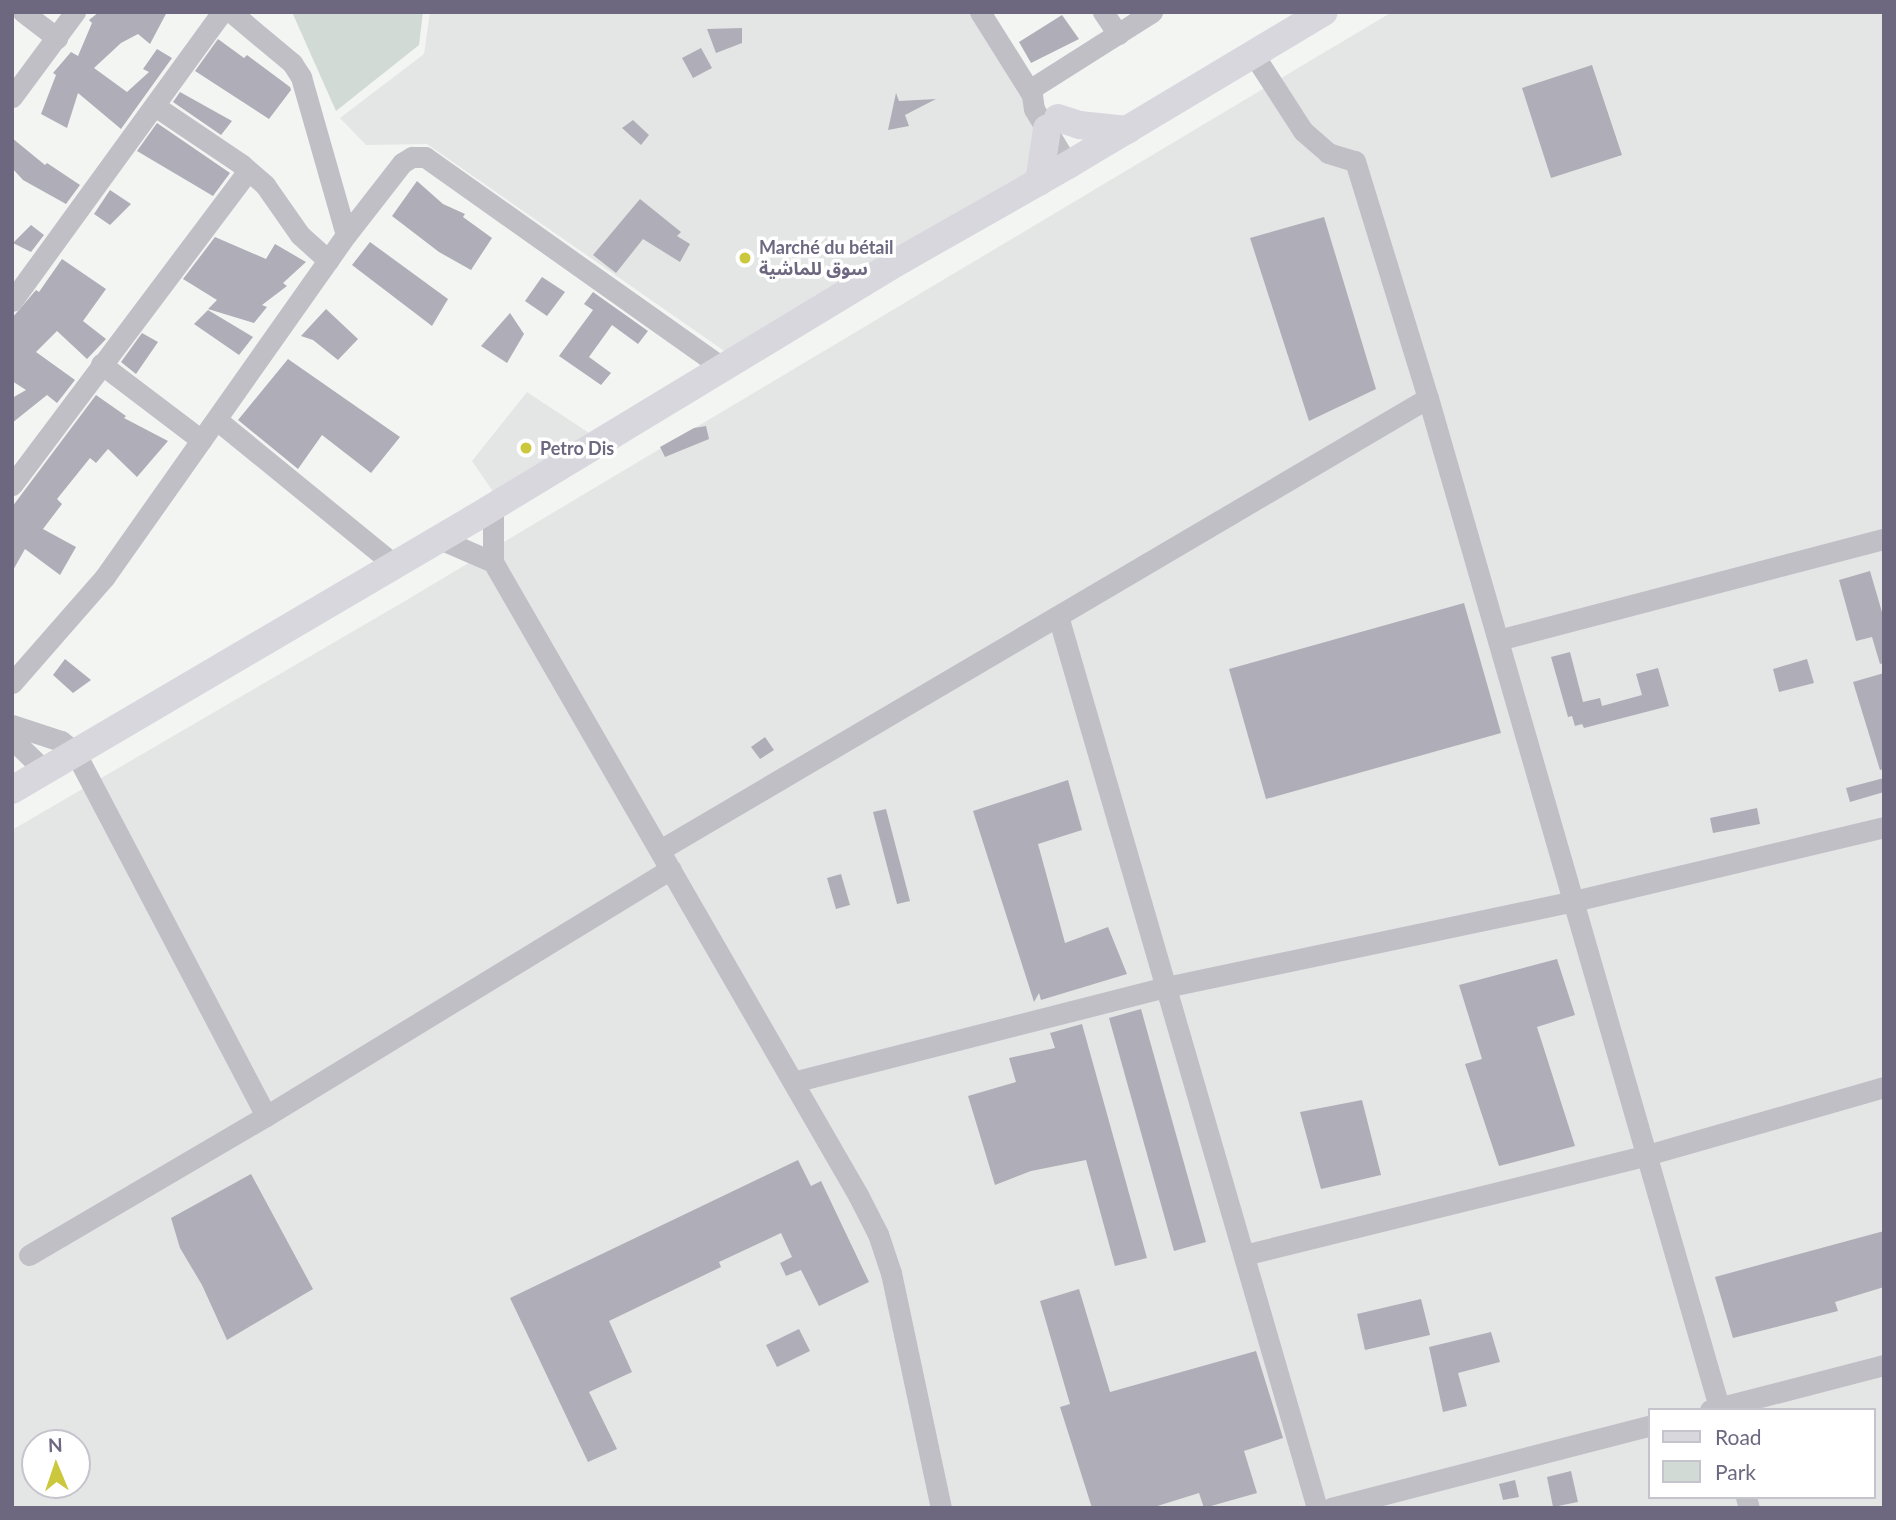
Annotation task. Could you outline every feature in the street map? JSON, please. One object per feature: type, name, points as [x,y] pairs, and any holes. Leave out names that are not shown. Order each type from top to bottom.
[{"type":"main road","points":[[12,790],[440,539],[901,260],[1077,160],[1324,12]]},
{"type":"main road","points":[[1039,182],[1052,124],[1128,130]]},
{"type":"street","points":[[23,12],[57,38]]},
{"type":"street","points":[[12,97],[75,12]]},
{"type":"street","points":[[12,301],[222,12]]},
{"type":"street","points":[[231,12],[292,63],[301,77],[346,235]]},
{"type":"street","points":[[1102,12],[1118,34]]},
{"type":"street","points":[[1031,93],[1152,12]]},
{"type":"street","points":[[984,14],[1031,93],[1034,109],[1052,124],[1077,160]]},
{"type":"street","points":[[1254,55],[1303,131],[1328,153],[1355,161],[1428,398],[1574,901],[1717,1408]]},
{"type":"street","points":[[155,106],[265,185],[300,235],[328,260]]},
{"type":"street","points":[[12,682],[104,578],[346,235],[402,163],[412,157],[425,157],[723,368]]},
{"type":"street","points":[[12,485],[248,171]]},
{"type":"street","points":[[101,364],[201,440]]},
{"type":"street","points":[[660,850],[1428,398]]},
{"type":"street","points":[[217,420],[395,565]]},
{"type":"street","points":[[493,507],[493,562],[858,1195],[882,1247],[898,1307],[941,1508]]},
{"type":"street","points":[[440,539],[493,562]]},
{"type":"street","points":[[1498,640],[1883,541]]},
{"type":"street","points":[[1058,616],[1317,1508]]},
{"type":"street","points":[[12,725],[61,741],[75,752],[266,1116]]},
{"type":"street","points":[[12,739],[45,771]]},
{"type":"street","points":[[793,1082],[1166,987],[1574,901],[1884,827]]},
{"type":"street","points":[[29,1255],[266,1116],[671,869]]},
{"type":"street","points":[[1244,1255],[1647,1156],[1884,1087]]},
{"type":"street","points":[[1721,1408],[1884,1365]]},
{"type":"street","points":[[1331,1508],[1647,1427]]},
{"type":"shaded area","name":"Marché du bétail سوق للماشية","points":[[430,12],[969,12],[1069,160],[730,355],[427,144],[366,145],[340,118],[424,54]]},
{"type":"shaded area","points":[[1392,12],[1884,12],[1884,1508],[12,1508],[12,830],[405,601]]},
{"type":"shaded area","name":"Petro Dis","points":[[527,392],[592,435],[494,493],[472,461]]},
{"type":"green space","points":[[292,12],[423,12],[419,45],[336,111]]},
{"type":"building","points":[[99,12],[167,12],[150,44],[138,34],[121,43],[94,68],[127,92],[149,72],[143,69],[157,49],[172,58],[121,129],[78,93],[67,128],[41,114],[56,75],[53,73],[71,52],[78,56],[92,23],[89,20]]},
{"type":"building","points":[[1062,15],[1079,39],[1031,63],[1019,42]]},
{"type":"building","points":[[742,28],[742,43],[716,53],[707,29]]},
{"type":"building","points":[[218,39],[244,58],[247,55],[290,87],[291,90],[269,119],[195,71]]},
{"type":"building","points":[[701,48],[712,68],[693,78],[682,58]]},
{"type":"building","points":[[1592,65],[1622,155],[1551,178],[1522,88]]},
{"type":"building","points":[[180,92],[232,121],[221,135],[173,102]]},
{"type":"building","points":[[896,93],[899,101],[936,99],[905,115],[909,126],[888,130]]},
{"type":"building","points":[[633,120],[649,135],[641,145],[622,128]]},
{"type":"building","points":[[157,123],[230,173],[213,196],[137,151]]},
{"type":"building","points":[[12,138],[45,165],[47,163],[80,185],[66,204],[23,180],[12,168]]},
{"type":"building","points":[[417,181],[443,204],[465,214],[463,217],[492,238],[471,270],[439,252],[392,216]]},
{"type":"building","points":[[110,190],[131,204],[110,225],[94,214]]},
{"type":"building","points":[[640,199],[681,232],[677,236],[690,244],[680,262],[643,239],[616,273],[593,255]]},
{"type":"building","points":[[1324,217],[1376,389],[1309,421],[1250,238]]},
{"type":"building","points":[[31,225],[44,235],[31,252],[13,243]]},
{"type":"building","points":[[215,237],[266,259],[275,244],[306,262],[283,283],[287,286],[262,305],[267,307],[254,323],[208,309],[217,300],[183,279]]},
{"type":"building","points":[[370,242],[448,299],[432,326],[352,265]]},
{"type":"building","points":[[62,259],[106,289],[83,321],[106,339],[87,359],[57,331],[36,352],[75,380],[57,403],[47,395],[12,423],[12,398],[26,390],[12,381],[12,318],[36,290],[39,292]]},
{"type":"building","points":[[542,277],[565,292],[547,316],[525,301]]},
{"type":"building","points":[[593,292],[648,331],[638,344],[612,325],[589,357],[611,373],[601,385],[559,356],[593,310],[584,304]]},
{"type":"building","points":[[326,309],[358,339],[338,360],[313,340],[301,336]]},
{"type":"building","points":[[208,310],[253,337],[239,355],[194,324]]},
{"type":"building","points":[[510,313],[524,334],[507,363],[481,346]]},
{"type":"building","points":[[142,333],[158,342],[136,374],[121,362]]},
{"type":"building","points":[[288,359],[400,437],[371,473],[322,435],[298,469],[238,420]]},
{"type":"building","points":[[96,395],[126,416],[124,418],[168,441],[137,477],[108,449],[96,463],[90,458],[57,499],[62,504],[43,529],[76,547],[60,575],[25,549],[12,572],[12,507]]},
{"type":"building","points":[[706,426],[709,439],[665,457],[660,447],[694,428]]},
{"type":"building","points":[[1870,571],[1884,619],[1884,663],[1880,664],[1872,637],[1856,641],[1839,580]]},
{"type":"building","points":[[1464,603],[1501,733],[1266,799],[1229,669]]},
{"type":"building","points":[[1570,652],[1583,702],[1600,698],[1602,706],[1642,695],[1636,674],[1658,668],[1669,706],[1584,728],[1582,724],[1575,726],[1572,716],[1568,717],[1551,657]]},
{"type":"building","points":[[65,659],[91,680],[73,693],[53,675]]},
{"type":"building","points":[[1807,659],[1814,683],[1779,692],[1773,669]]},
{"type":"building","points":[[1884,673],[1884,769],[1880,770],[1853,682]]},
{"type":"building","points":[[765,737],[774,750],[760,759],[751,747]]},
{"type":"building","points":[[1884,778],[1884,792],[1850,802],[1846,788]]},
{"type":"building","points":[[1068,780],[1082,830],[1038,844],[1065,943],[1108,927],[1127,974],[1041,1000],[1039,993],[1034,1002],[973,811]]},
{"type":"building","points":[[1757,808],[1760,824],[1713,833],[1710,818]]},
{"type":"building","points":[[886,809],[910,901],[897,904],[873,812]]},
{"type":"building","points":[[841,874],[850,905],[836,909],[827,878]]},
{"type":"building","points":[[1557,959],[1575,1015],[1537,1027],[1575,1146],[1499,1166],[1465,1064],[1482,1059],[1459,985]]},
{"type":"building","points":[[1141,1009],[1206,1242],[1174,1251],[1109,1018]]},
{"type":"building","points":[[1082,1024],[1147,1258],[1115,1266],[1086,1160],[1031,1171],[995,1185],[968,1096],[1016,1082],[1009,1058],[1055,1048],[1050,1033]]},
{"type":"building","points":[[1362,1100],[1381,1175],[1321,1189],[1300,1112]]},
{"type":"building","points":[[798,1160],[811,1186],[821,1181],[869,1282],[819,1306],[801,1270],[786,1276],[780,1263],[792,1257],[781,1233],[719,1262],[721,1267],[609,1321],[632,1372],[589,1392],[617,1449],[588,1462],[510,1298]]},
{"type":"building","points":[[251,1174],[313,1289],[227,1340],[202,1285],[180,1248],[171,1218]]},
{"type":"building","points":[[1884,1231],[1884,1287],[1835,1302],[1838,1311],[1733,1338],[1715,1277]]},
{"type":"building","points":[[1079,1289],[1110,1392],[1256,1351],[1283,1438],[1244,1451],[1257,1493],[1204,1508],[1199,1493],[1151,1508],[1092,1508],[1060,1407],[1070,1404],[1040,1301]]},
{"type":"building","points":[[1421,1299],[1430,1335],[1365,1350],[1357,1314]]},
{"type":"building","points":[[799,1329],[810,1351],[777,1367],[766,1345]]},
{"type":"building","points":[[1491,1332],[1500,1362],[1458,1373],[1467,1406],[1443,1412],[1429,1347]]},
{"type":"building","points":[[1571,1471],[1578,1502],[1553,1507],[1547,1477]]},
{"type":"building","points":[[1515,1480],[1519,1497],[1503,1500],[1499,1484]]},
{"type":"place","name":"Marché du bétail سوق للماشية","points":[[745,258]]},
{"type":"place","name":"Petro Dis","points":[[526,448]]}]
